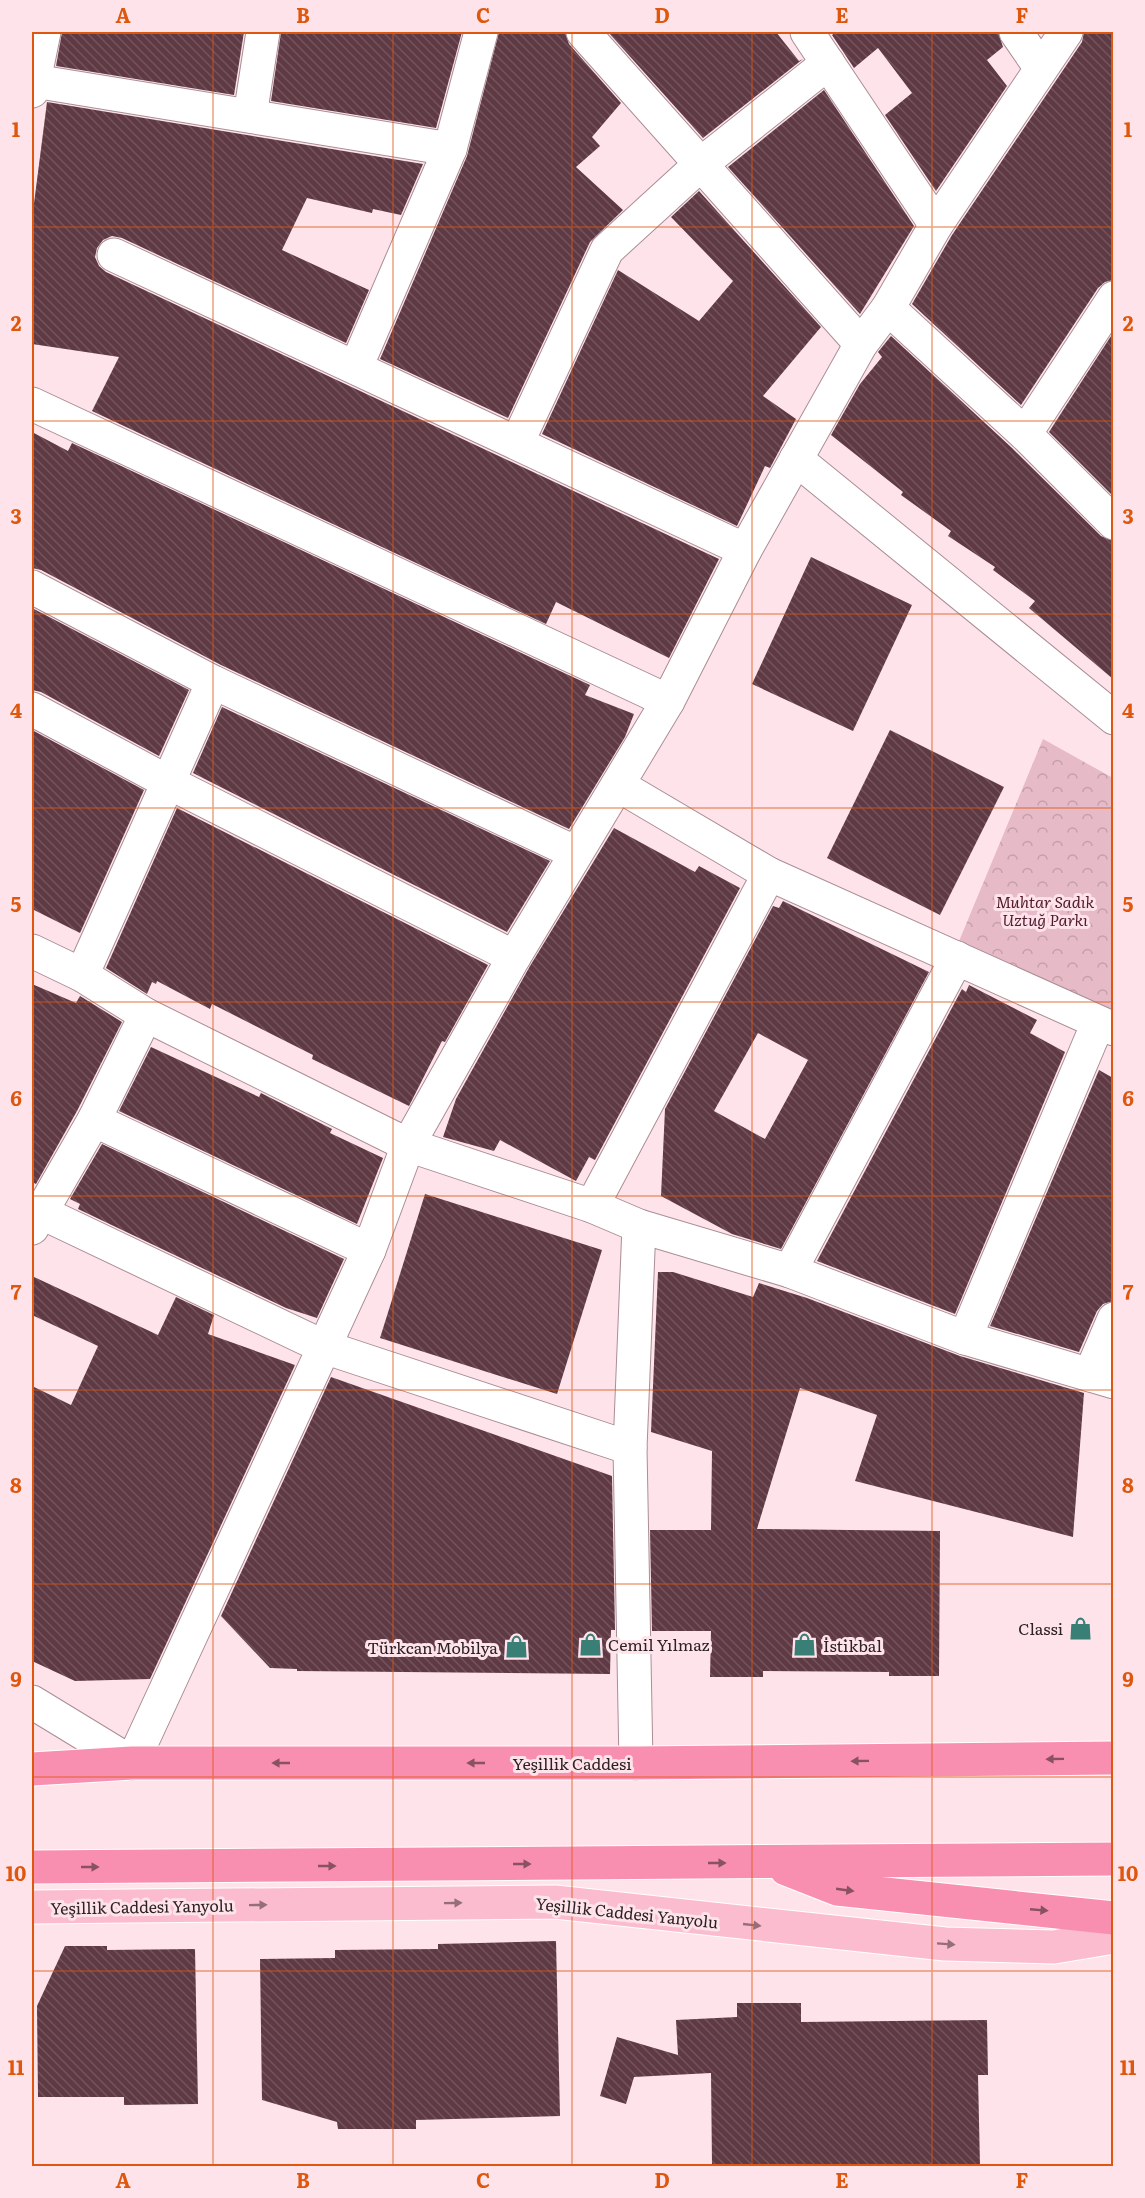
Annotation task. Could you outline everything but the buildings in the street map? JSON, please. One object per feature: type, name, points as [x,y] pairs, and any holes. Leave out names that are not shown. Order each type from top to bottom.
[{"type":"highway","name":"Yeşillik Caddesi","points":[[32,1769],[132,1763],[636,1763],[1113,1758]]},
{"type":"highway","points":[[32,1867],[1113,1859]]},
{"type":"highway","points":[[771,1863],[837,1889],[1113,1918]]},
{"type":"main road","name":"Yeşillik Caddesi Yanyolu","points":[[32,1907],[555,1902],[945,1944],[1054,1947],[1113,1937]]},
{"type":"street","points":[[44,32],[33,86],[250,116],[450,149]]},
{"type":"street","points":[[250,116],[263,32]]},
{"type":"street","points":[[356,367],[450,149],[481,32]]},
{"type":"street","points":[[583,32],[861,344]]},
{"type":"street","points":[[807,32],[936,225]]},
{"type":"street","points":[[1016,32],[1040,67]]},
{"type":"street","points":[[32,1702],[132,1763],[369,1250],[408,1145],[514,957],[668,701],[745,550],[861,344],[888,308],[936,225],[1040,67],[1066,32]]},
{"type":"street","points":[[517,443],[607,250],[701,164],[828,63]]},
{"type":"street","points":[[114,255],[745,550]]},
{"type":"street","points":[[1025,434],[1113,298]]},
{"type":"street","points":[[888,308],[1025,434],[1113,523]]},
{"type":"street","points":[[32,404],[668,701]]},
{"type":"street","points":[[796,459],[1113,718]]},
{"type":"street","points":[[32,587],[213,682],[576,853]]},
{"type":"street","points":[[82,975],[166,781],[213,682]]},
{"type":"street","points":[[32,709],[166,781],[514,957]]},
{"type":"street","points":[[618,785],[769,874],[1106,1026],[965,1338]]},
{"type":"street","points":[[592,1206],[769,874]]},
{"type":"street","points":[[32,951],[82,975],[146,1015],[408,1145],[592,1206],[639,1226],[790,1271],[965,1338],[1102,1378],[1113,1319]]},
{"type":"street","points":[[790,1271],[957,958]]},
{"type":"street","points":[[146,1015],[94,1120],[34,1216],[324,1347],[630,1448]]},
{"type":"street","points":[[94,1120],[369,1250]]},
{"type":"street","points":[[636,1763],[630,1448],[639,1226]]},
{"type":"green space","name":"Muhtar Sadık Uztuğ Parkı","points":[[1043,739],[1113,778],[1113,1016],[957,946]]},
{"type":"place","name":"Classi","points":[[1081,1628]]},
{"type":"place","name":"Cemil Yılmaz","points":[[590,1644]]},
{"type":"place","name":"İstikbal","points":[[805,1645]]},
{"type":"place","name":"Türkcan Mobilya","points":[[516,1647]]}]
